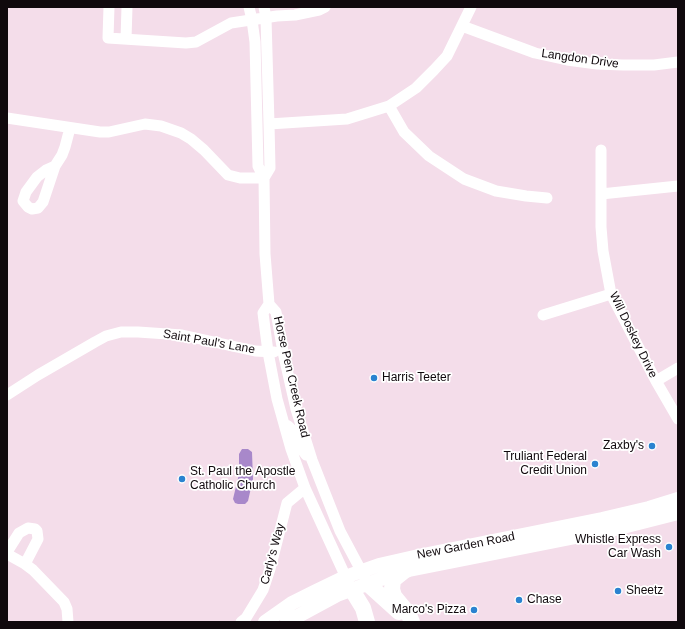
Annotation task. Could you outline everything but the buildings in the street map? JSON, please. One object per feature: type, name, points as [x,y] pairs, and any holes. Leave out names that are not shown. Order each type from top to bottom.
[{"type":"highway","points":[[403,572],[393,580],[392,589],[394,596],[408,613],[412,622]]},
{"type":"highway","points":[[364,577],[412,622]]},
{"type":"highway","points":[[349,583],[363,608],[367,622]]},
{"type":"main road","name":"New Garden Road","points":[[265,622],[298,600],[349,583],[423,555],[602,519],[649,508],[678,499]]},
{"type":"main road","name":"New Garden Road","points":[[364,577],[403,572],[624,527],[678,513]]},
{"type":"main road","name":"New Garden Road","points":[[287,622],[337,595],[349,583]]},
{"type":"street","points":[[108,7],[108,38],[186,43],[196,42],[231,23],[252,20],[265,12],[301,14],[325,7]]},
{"type":"street","points":[[126,39],[127,7]]},
{"type":"street","name":"Horse Pen Creek Road","points":[[249,7],[255,42],[258,166],[264,178],[265,254],[269,304],[276,312],[283,352],[296,409],[314,466],[340,531],[364,577]]},
{"type":"street","points":[[269,124],[347,119],[389,106],[416,88],[447,56],[471,7]]},
{"type":"street","name":"Horse Pen Creek Road","points":[[264,178],[270,168],[265,12]]},
{"type":"street","name":"Langdon Drive","points":[[462,26],[530,51],[567,60],[596,64],[623,65],[654,65],[678,62]]},
{"type":"street","points":[[389,106],[404,132],[429,156],[464,179],[496,191],[547,198]]},
{"type":"street","points":[[8,121],[100,132],[109,132],[145,124],[160,126],[182,133],[191,139],[228,175],[240,178],[264,178]]},
{"type":"street","points":[[55,166],[62,155],[70,128]]},
{"type":"street","name":"Will Doskey Drive","points":[[601,150],[603,251],[611,294],[656,381],[678,419]]},
{"type":"street","points":[[601,194],[678,186]]},
{"type":"street","points":[[543,315],[611,294]]},
{"type":"street","name":"Horse Pen Creek Road","points":[[269,304],[263,313],[268,352],[277,399],[291,449],[305,488],[349,583]]},
{"type":"street","name":"Saint Paul's Lane","points":[[7,395],[95,342],[106,336],[121,332],[182,335],[255,351],[283,352]]},
{"type":"street","points":[[656,381],[678,368]]},
{"type":"street","points":[[277,399],[286,407],[296,409]]},
{"type":"street","points":[[284,424],[293,431],[300,447],[314,466]]},
{"type":"street","name":"Carly's Way","points":[[241,622],[246,618],[263,590],[287,503],[305,488]]},
{"type":"street","points":[[25,564],[38,539],[37,531],[35,529],[28,528],[19,533],[7,553],[33,570],[64,602],[67,609],[68,622]]},
{"type":"shaded area","points":[[242,449],[248,449],[252,452],[253,479],[248,501],[245,504],[238,504],[235,503],[233,499],[239,474],[239,454]]},
{"type":"place","name":"Harris Teeter","points":[[374,378]]},
{"type":"place","name":"Zaxby's","points":[[652,446]]},
{"type":"place","name":"Truliant Federal Credit Union","points":[[595,464]]},
{"type":"place","name":"St. Paul the Apostle Catholic Church","points":[[182,479]]},
{"type":"place","name":"Whistle Express Car Wash","points":[[669,547]]},
{"type":"place","name":"Sheetz","points":[[618,591]]},
{"type":"place","name":"Chase","points":[[519,600]]},
{"type":"place","name":"Marco's Pizza","points":[[474,610]]}]
